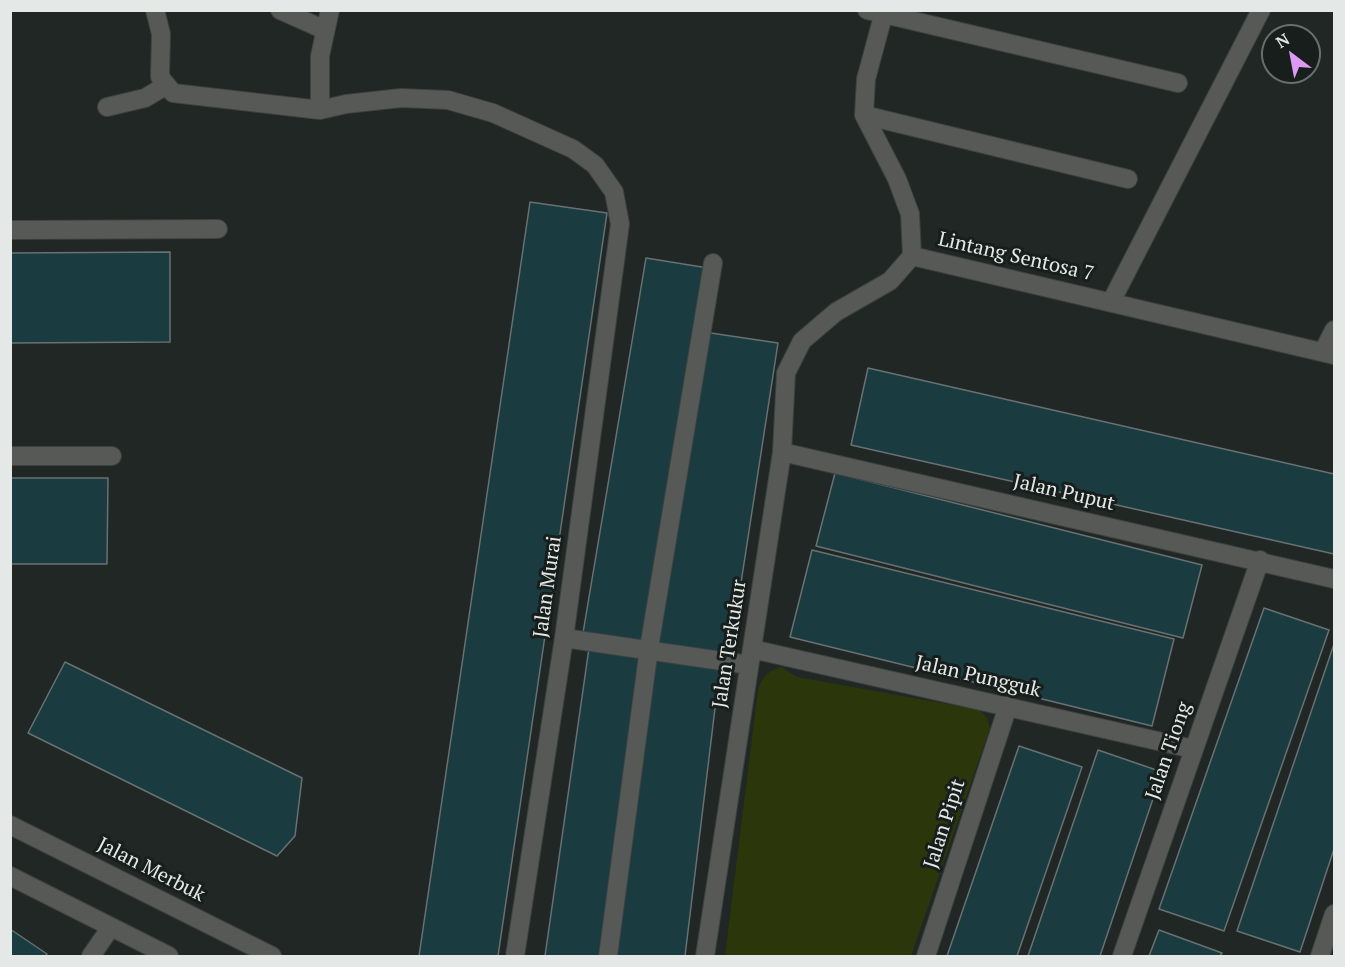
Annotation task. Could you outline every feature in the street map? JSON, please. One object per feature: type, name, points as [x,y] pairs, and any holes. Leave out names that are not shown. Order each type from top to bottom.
[{"type":"street","points":[[107,107],[145,98],[165,86],[160,77],[161,34],[155,10]]},
{"type":"street","points":[[280,10],[326,30]]},
{"type":"street","points":[[320,110],[320,56],[330,10]]},
{"type":"street","points":[[1111,302],[1261,10]]},
{"type":"street","points":[[912,256],[910,213],[897,179],[864,115],[866,79],[875,13],[1178,83]]},
{"type":"street","name":"Jalan Murai","points":[[165,86],[173,93],[320,110],[346,104],[400,98],[448,100],[493,113],[573,149],[595,165],[614,192],[620,224],[564,638],[515,957]]},
{"type":"street","points":[[864,115],[1128,179]]},
{"type":"street","points":[[10,230],[218,229]]},
{"type":"street","name":"Lintang Sentosa 7","points":[[912,256],[1329,354]]},
{"type":"street","name":"Jalan Terkukur","points":[[705,957],[782,452],[786,373],[802,341],[836,312],[890,281],[912,256]]},
{"type":"street","points":[[608,957],[648,648],[713,262]]},
{"type":"street","points":[[1329,354],[1335,330]]},
{"type":"street","name":"Jalan Puput","points":[[782,452],[1335,579]]},
{"type":"street","points":[[10,456],[112,456]]},
{"type":"street","name":"Jalan Tiong","points":[[1122,957],[1260,560]]},
{"type":"street","name":"Jalan Pungguk","points":[[564,638],[750,657],[1008,706],[1194,749]]},
{"type":"street","name":"Jalan Pipit","points":[[926,957],[1008,706]]},
{"type":"street","name":"Jalan Merbuk","points":[[10,825],[272,957]]},
{"type":"street","points":[[10,876],[169,957]]},
{"type":"street","points":[[1320,957],[1335,914]]},
{"type":"street","points":[[91,957],[111,927]]},
{"type":"green space","points":[[781,667],[797,677],[980,710],[987,718],[990,728],[911,956],[725,956],[758,690],[766,675]]},
{"type":"building","points":[[530,202],[607,213],[498,956],[419,956]]},
{"type":"building","points":[[170,252],[170,342],[10,343],[10,253]]},
{"type":"building","points":[[646,258],[708,268],[645,644],[583,633]]},
{"type":"building","points":[[704,332],[778,343],[730,654],[656,643]]},
{"type":"building","points":[[868,368],[1334,474],[1334,554],[851,445]]},
{"type":"building","points":[[835,473],[1202,565],[1183,638],[816,546]]},
{"type":"building","points":[[10,478],[108,478],[107,564],[10,564]]},
{"type":"building","points":[[812,550],[1174,639],[1152,726],[790,637]]},
{"type":"building","points":[[1264,608],[1329,630],[1224,931],[1159,909]]},
{"type":"building","points":[[1334,644],[1334,849],[1300,952],[1237,931]]},
{"type":"building","points":[[589,648],[645,656],[603,956],[545,956]]},
{"type":"building","points":[[651,659],[720,667],[685,956],[615,956]]},
{"type":"building","points":[[65,662],[302,778],[295,836],[277,856],[28,733]]},
{"type":"building","points":[[1019,746],[1082,767],[1017,956],[947,956]]},
{"type":"building","points":[[1098,750],[1162,772],[1100,956],[1028,956]]},
{"type":"building","points":[[10,929],[47,954],[45,956],[10,956]]},
{"type":"building","points":[[1159,930],[1222,953],[1220,956],[1149,956]]}]
